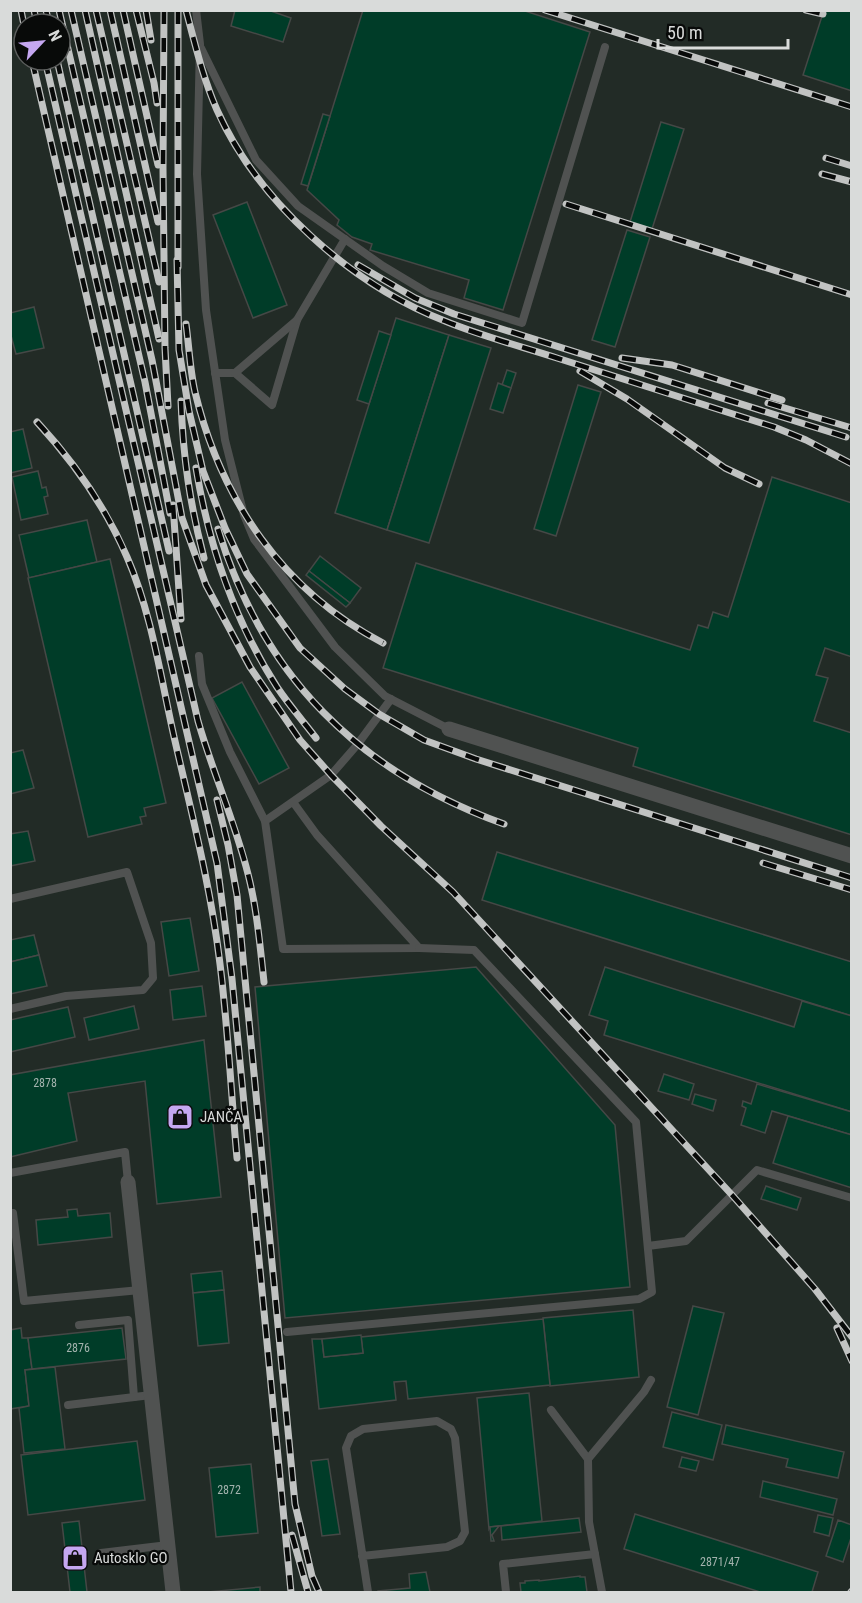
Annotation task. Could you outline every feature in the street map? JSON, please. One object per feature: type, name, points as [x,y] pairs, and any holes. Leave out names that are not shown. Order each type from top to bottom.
[{"type":"street","points":[[449,729],[852,856]]},
{"type":"street","points":[[128,1182],[173,1593]]},
{"type":"lane","points":[[196,10],[200,44],[197,174],[206,310],[225,440],[244,515],[254,539],[335,646],[385,696],[449,729]]},
{"type":"lane","points":[[200,44],[256,160],[298,206],[383,266],[428,293],[522,323],[605,47]]},
{"type":"lane","points":[[235,373],[272,405],[297,320],[345,239]]},
{"type":"lane","points":[[215,373],[235,373],[297,320]]},
{"type":"lane","points":[[199,656],[202,684],[230,752],[265,821],[283,949],[474,950],[636,1122],[652,1292],[639,1299],[287,1332]]},
{"type":"lane","points":[[265,821],[331,775],[357,745],[391,699]]},
{"type":"lane","points":[[293,802],[317,835],[419,948]]},
{"type":"lane","points":[[10,899],[127,872],[151,943],[153,978],[143,990],[66,996],[10,1009]]},
{"type":"lane","points":[[10,1173],[125,1152],[128,1182]]},
{"type":"lane","points":[[648,1246],[686,1241],[757,1170],[852,1198]]},
{"type":"lane","points":[[13,1213],[24,1301],[140,1290]]},
{"type":"lane","points":[[79,1325],[128,1320],[134,1397]]},
{"type":"lane","points":[[588,1459],[651,1380]]},
{"type":"lane","points":[[68,1405],[151,1395]]},
{"type":"lane","points":[[551,1410],[588,1459],[589,1522],[602,1593]]},
{"type":"lane","points":[[362,1556],[447,1547],[460,1541],[465,1532],[455,1438],[451,1429],[437,1421],[363,1429],[351,1436],[346,1448],[362,1556],[368,1593]]},
{"type":"lane","points":[[101,1553],[168,1545]]},
{"type":"lane","points":[[506,1593],[503,1564],[595,1554]]},
{"type":"shaded area","points":[[11,11],[851,11],[851,1592],[11,1592]]},
{"type":"building","points":[[235,10],[268,10],[291,18],[283,42],[231,26]]},
{"type":"building","points":[[363,10],[522,10],[590,32],[503,310],[464,298],[469,280],[370,250],[372,244],[352,237],[337,225],[339,220],[307,190]]},
{"type":"building","points":[[824,10],[852,10],[852,91],[803,75]]},
{"type":"building","points":[[323,114],[330,116],[308,186],[301,184]]},
{"type":"building","points":[[661,122],[684,129],[652,229],[630,222]]},
{"type":"building","points":[[247,202],[287,305],[253,318],[213,215]]},
{"type":"building","points":[[627,230],[650,237],[615,347],[592,340]]},
{"type":"building","points":[[34,307],[44,348],[16,354],[10,332],[10,313]]},
{"type":"building","points":[[396,318],[449,335],[387,530],[335,513]]},
{"type":"building","points":[[379,331],[391,335],[369,404],[357,400]]},
{"type":"building","points":[[449,335],[491,348],[429,543],[387,530]]},
{"type":"building","points":[[507,370],[516,373],[511,388],[502,385]]},
{"type":"building","points":[[498,383],[511,388],[503,413],[490,409]]},
{"type":"building","points":[[578,385],[601,392],[556,536],[534,529]]},
{"type":"building","points":[[23,429],[32,468],[10,473],[10,432]]},
{"type":"building","points":[[38,471],[42,488],[46,487],[48,496],[44,497],[48,514],[21,520],[12,477]]},
{"type":"building","points":[[772,477],[852,503],[852,657],[825,648],[816,675],[828,678],[814,721],[852,733],[852,835],[633,766],[638,748],[383,668],[416,563],[690,650],[698,625],[708,628],[713,612],[728,617]]},
{"type":"building","points":[[87,520],[97,562],[29,578],[19,535]]},
{"type":"building","points":[[320,556],[361,588],[350,603],[309,571]]},
{"type":"building","points":[[110,559],[166,803],[144,808],[146,816],[140,817],[142,824],[88,837],[28,578]]},
{"type":"building","points":[[309,571],[350,603],[346,607],[306,575]]},
{"type":"building","points":[[242,682],[289,768],[259,784],[212,698]]},
{"type":"building","points":[[23,750],[34,788],[10,794],[10,753]]},
{"type":"building","points":[[28,831],[35,861],[10,866],[10,834]]},
{"type":"building","points":[[497,852],[852,962],[852,1016],[482,900]]},
{"type":"building","points":[[190,918],[199,971],[169,976],[161,922]]},
{"type":"building","points":[[34,935],[39,955],[10,962],[10,940]]},
{"type":"building","points":[[39,955],[47,986],[10,994],[10,962]]},
{"type":"building","points":[[476,967],[615,1125],[630,1287],[285,1318],[255,987]]},
{"type":"building","points":[[605,967],[794,1027],[802,1001],[852,1016],[852,1112],[604,1035],[608,1021],[589,1015]]},
{"type":"building","points":[[202,986],[206,1016],[173,1020],[170,990]]},
{"type":"building","points":[[134,1006],[139,1029],[89,1040],[84,1018]]},
{"type":"building","points":[[68,1007],[75,1037],[10,1052],[10,1020]]},
{"type":"building","name":"JANČA","points":[[204,1040],[221,1197],[157,1204],[145,1081],[68,1093],[77,1141],[10,1157],[10,1075]]},
{"type":"building","points":[[664,1074],[694,1084],[689,1100],[658,1091]]},
{"type":"building","points":[[757,1084],[852,1112],[852,1135],[772,1111],[765,1133],[741,1125],[746,1108],[742,1106],[743,1101],[751,1104]]},
{"type":"building","points":[[695,1094],[716,1100],[713,1111],[692,1104]]},
{"type":"building","points":[[788,1116],[852,1135],[852,1188],[773,1163]]},
{"type":"building","points":[[766,1186],[801,1198],[797,1210],[761,1199]]},
{"type":"building","points":[[77,1209],[78,1216],[110,1213],[112,1237],[38,1245],[36,1220],[68,1217],[67,1210]]},
{"type":"building","points":[[222,1271],[224,1290],[193,1293],[191,1274]]},
{"type":"building","points":[[224,1290],[229,1343],[198,1346],[193,1293]]},
{"type":"building","points":[[693,1306],[724,1313],[698,1415],[667,1407]]},
{"type":"building","points":[[633,1310],[639,1377],[550,1386],[543,1318]]},
{"type":"building","points":[[543,1319],[550,1385],[408,1399],[406,1381],[394,1382],[396,1400],[319,1409],[312,1339],[322,1339],[324,1357],[363,1353],[361,1337]]},
{"type":"building","points":[[21,1328],[22,1338],[28,1338],[32,1369],[25,1370],[29,1406],[10,1409],[10,1330]]},
{"type":"building","points":[[122,1328],[126,1359],[32,1369],[28,1338]]},
{"type":"building","points":[[361,1335],[363,1353],[324,1357],[322,1339]]},
{"type":"building","points":[[55,1367],[65,1449],[24,1453],[19,1408],[29,1406],[25,1370]]},
{"type":"building","points":[[529,1393],[542,1521],[490,1527],[489,1529],[477,1398]]},
{"type":"building","points":[[672,1412],[722,1425],[713,1460],[663,1447]]},
{"type":"building","points":[[726,1425],[844,1452],[838,1478],[786,1467],[788,1459],[722,1444]]},
{"type":"building","points":[[137,1441],[145,1500],[28,1515],[21,1455]]},
{"type":"building","points":[[682,1457],[699,1461],[696,1471],[679,1467]]},
{"type":"building","points":[[328,1459],[340,1534],[322,1536],[311,1461]]},
{"type":"building","points":[[251,1464],[258,1533],[216,1537],[209,1468]]},
{"type":"building","points":[[763,1481],[837,1499],[833,1515],[760,1497]]},
{"type":"building","points":[[635,1514],[818,1572],[812,1592],[760,1592],[624,1549]]},
{"type":"building","points":[[818,1515],[833,1518],[829,1536],[814,1532]]},
{"type":"building","points":[[579,1518],[581,1532],[502,1540],[501,1526]]},
{"type":"building","points":[[838,1520],[852,1525],[852,1535],[843,1562],[826,1556]]},
{"type":"building","name":"Autosklo GO","points":[[79,1521],[87,1592],[70,1592],[62,1523]]},
{"type":"building","points":[[499,1526],[492,1535],[494,1541],[491,1541],[490,1527]]},
{"type":"building","points":[[426,1572],[430,1592],[378,1592],[410,1588],[409,1574]]},
{"type":"building","points":[[585,1577],[587,1592],[521,1592],[520,1583],[525,1583],[525,1581]]},
{"type":"building","points":[[260,1587],[260,1592],[208,1592]]},
{"type":"railway","points":[[59,10],[145,382],[170,513]]},
{"type":"railway","points":[[71,10],[152,360],[182,518],[206,585],[250,667],[300,740],[331,775],[381,826],[453,892],[732,1195],[815,1289],[852,1337]]},
{"type":"railway","points":[[85,10],[159,339]]},
{"type":"railway","points":[[96,10],[159,282]]},
{"type":"railway","points":[[110,10],[158,222]]},
{"type":"railway","points":[[123,10],[158,165]]},
{"type":"railway","points":[[136,10],[157,103]]},
{"type":"railway","points":[[146,10],[151,40]]},
{"type":"railway","points":[[164,10],[163,168],[168,406]]},
{"type":"railway","points":[[178,10],[178,267]]},
{"type":"railway","points":[[186,10],[203,73],[217,110],[235,144],[257,177],[283,208],[312,236],[343,263],[376,286],[445,321],[774,427],[806,440],[852,464]]},
{"type":"railway","points":[[545,10],[852,107]]},
{"type":"railway","points":[[806,10],[823,14]]},
{"type":"railway","points":[[35,72],[217,863],[232,979],[291,1592]]},
{"type":"railway","points":[[48,72],[198,721],[248,874],[256,914],[264,982]]},
{"type":"railway","points":[[60,72],[169,551]]},
{"type":"railway","points":[[826,158],[852,166]]},
{"type":"railway","points":[[822,174],[852,182]]},
{"type":"railway","points":[[566,204],[852,295]]},
{"type":"railway","points":[[177,260],[179,350],[189,411],[203,471],[225,528],[247,574],[300,648],[345,689],[379,714],[424,740],[476,759],[852,878]]},
{"type":"railway","points":[[358,265],[415,298],[454,314],[846,437]]},
{"type":"railway","points":[[186,324],[193,384],[206,432],[221,469],[240,505],[261,538],[286,569],[315,597],[347,622],[383,643]]},
{"type":"railway","points":[[622,358],[672,365],[782,400]]},
{"type":"railway","points":[[580,371],[627,399],[725,468],[759,484]]},
{"type":"railway","points":[[181,401],[188,481],[204,558]]},
{"type":"railway","points":[[768,403],[852,428]]},
{"type":"railway","points":[[37,422],[64,453],[99,502],[127,557],[143,601],[212,908],[225,1012],[237,1158]]},
{"type":"railway","points":[[196,468],[208,526],[236,609],[277,687],[316,738]]},
{"type":"railway","points":[[173,505],[181,619]]},
{"type":"railway","points":[[218,529],[237,582],[261,630],[290,674],[324,713],[362,747],[404,777],[452,802],[504,824]]},
{"type":"railway","points":[[217,800],[237,895],[295,1504],[312,1576],[319,1592]]},
{"type":"railway","points":[[763,863],[852,890]]},
{"type":"railway","points":[[837,1328],[852,1361]]},
{"type":"railway","points":[[292,1535],[308,1592]]},
{"type":"place","name":"JANČA","points":[[180,1117]]},
{"type":"place","name":"Autosklo GO","points":[[75,1558]]}]
